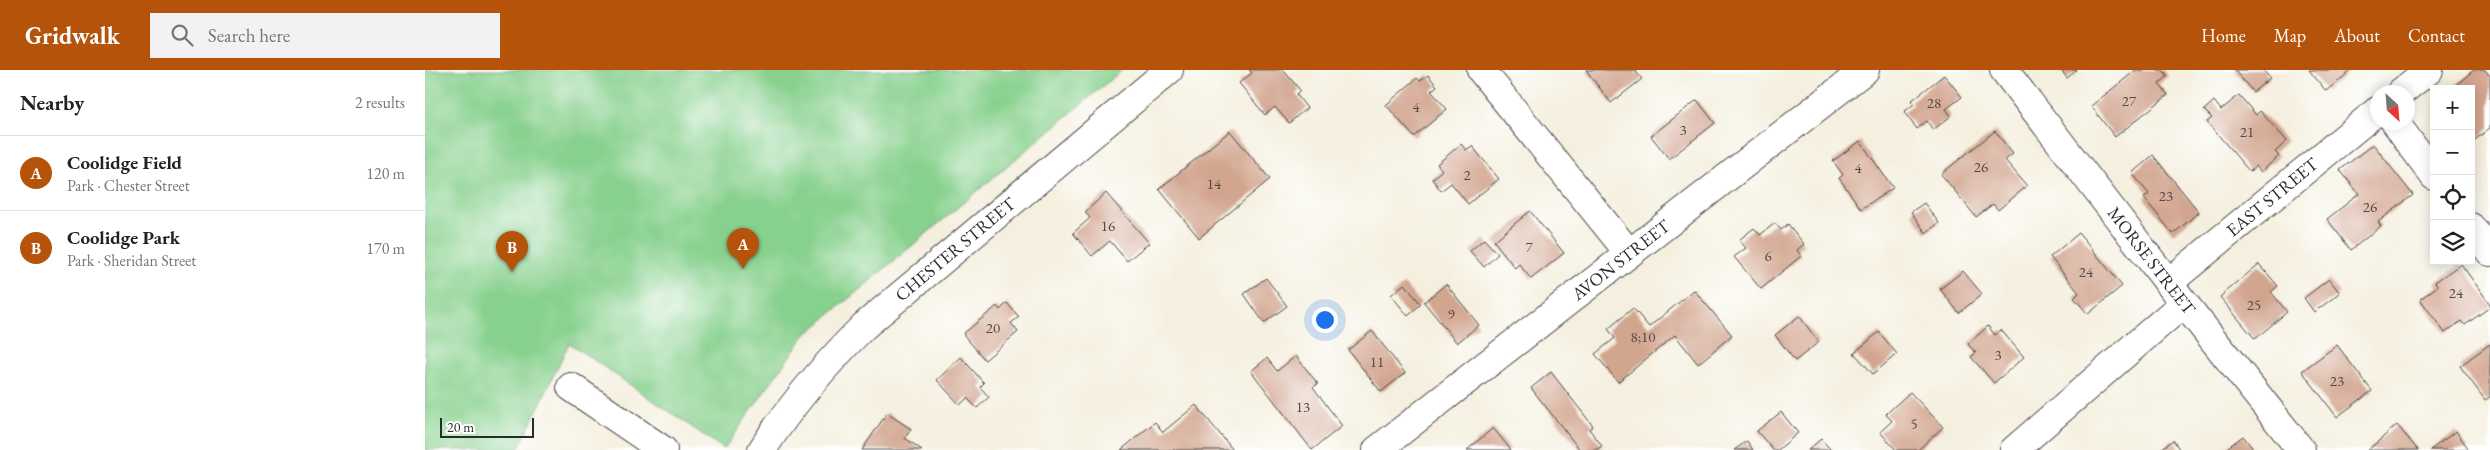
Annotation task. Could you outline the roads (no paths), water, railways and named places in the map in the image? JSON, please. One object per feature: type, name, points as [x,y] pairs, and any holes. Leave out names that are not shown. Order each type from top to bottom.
[{"type":"street","name":"CHESTER STREET","points":[[762,450],[803,392],[836,354],[864,326],[1169,70]]},
{"type":"street","points":[[1481,70],[1629,253]]},
{"type":"street","name":"AVON STREET","points":[[1377,450],[1865,70]]},
{"type":"street","name":"MORSE STREET","points":[[2004,70],[2176,293],[2301,450]]},
{"type":"street","points":[[2410,85],[2429,70]]},
{"type":"street","name":"EAST STREET","points":[[2014,450],[2176,293],[2370,117]]},
{"type":"street","points":[[2401,130],[2433,175]]},
{"type":"street","points":[[2475,232],[2490,252]]},
{"type":"street","points":[[571,387],[663,450]]},
{"type":"place","name":"Coolidge Field","points":[[743,269]]},
{"type":"place","name":"Coolidge Park","points":[[512,272]]}]
